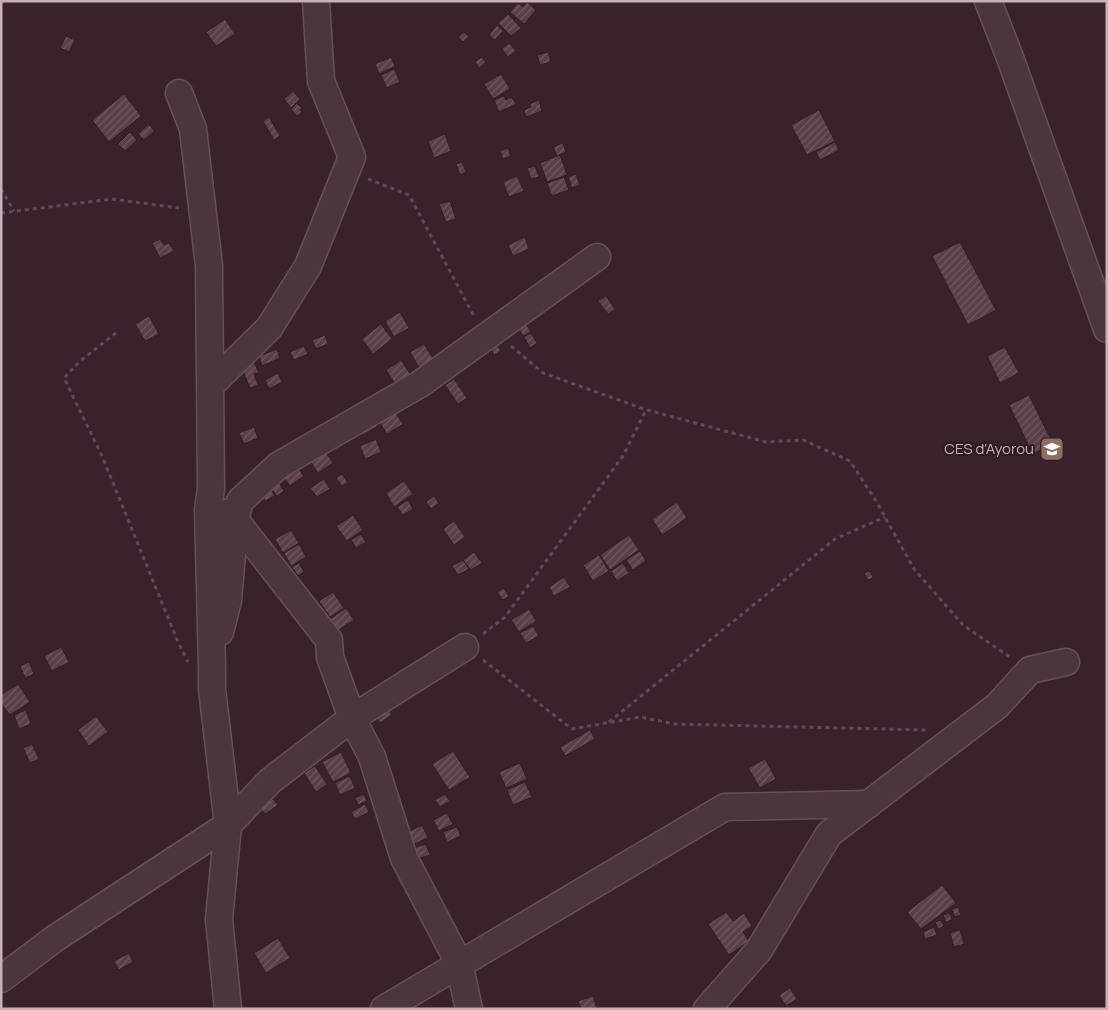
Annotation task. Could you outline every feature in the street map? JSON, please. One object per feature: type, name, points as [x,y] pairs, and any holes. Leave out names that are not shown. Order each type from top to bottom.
[{"type":"street","points":[[210,385],[270,328],[308,266],[352,157],[321,81],[316,1]]},
{"type":"street","points":[[988,1],[1107,329]]},
{"type":"street","points":[[179,93],[193,129],[209,266],[211,490],[208,510],[202,667],[212,689],[228,824],[219,919],[228,1009]]},
{"type":"street","points":[[202,667],[228,600],[235,520],[240,500],[279,464],[420,384],[597,257]]},
{"type":"street","points":[[211,490],[329,640],[330,657],[352,718],[372,757],[404,858],[459,963],[470,1009]]},
{"type":"street","points":[[1,979],[54,940],[228,824],[270,781],[352,718],[465,647]]},
{"type":"street","points":[[707,1009],[759,950],[829,834],[997,706],[1030,670],[1066,662]]},
{"type":"street","points":[[384,1009],[459,963],[725,808],[869,804]]},
{"type":"path","points":[[347,170],[409,195],[476,320],[493,331],[543,373],[647,410],[766,442],[803,440],[850,461],[885,517],[914,569],[963,625],[1030,670]]},
{"type":"path","points":[[1,189],[14,211]]},
{"type":"path","points":[[1,213],[112,199],[204,211]]},
{"type":"path","points":[[116,333],[80,361],[64,378],[102,456],[178,642],[202,667]]},
{"type":"path","points":[[647,410],[623,456],[505,617],[465,647],[572,729],[640,717],[675,724],[965,730]]},
{"type":"path","points":[[608,723],[835,539],[885,517]]},
{"type":"building","points":[[527,2],[536,10],[524,24],[510,12],[518,3],[523,7]]},
{"type":"building","points":[[508,14],[521,28],[511,36],[498,23]]},
{"type":"building","points":[[225,19],[235,34],[216,46],[206,32]]},
{"type":"building","points":[[497,25],[503,31],[495,40],[489,35]]},
{"type":"building","points":[[464,32],[469,37],[463,42],[458,37]]},
{"type":"building","points":[[66,36],[75,40],[69,52],[60,48]]},
{"type":"building","points":[[509,43],[516,51],[508,57],[502,49]]},
{"type":"building","points":[[548,52],[551,62],[540,65],[537,55]]},
{"type":"building","points":[[391,57],[395,66],[379,74],[375,64]]},
{"type":"building","points":[[481,57],[486,62],[479,68],[475,62]]},
{"type":"building","points":[[394,69],[400,82],[387,88],[381,75]]},
{"type":"building","points":[[501,74],[510,89],[493,99],[484,84]]},
{"type":"building","points":[[293,91],[300,99],[291,108],[284,99]]},
{"type":"building","points":[[124,94],[141,116],[109,142],[92,120]]},
{"type":"building","points":[[504,96],[506,100],[512,97],[516,104],[499,112],[494,100]]},
{"type":"building","points":[[539,100],[542,111],[526,117],[524,110],[531,107],[529,104]]},
{"type":"building","points":[[297,103],[302,108],[300,110],[302,112],[297,116],[291,109]]},
{"type":"building","points":[[819,110],[835,141],[807,155],[791,125]]},
{"type":"building","points":[[269,117],[280,136],[274,140],[263,121]]},
{"type":"building","points":[[149,124],[154,131],[144,140],[138,134]]},
{"type":"building","points":[[130,132],[137,140],[125,151],[118,144]]},
{"type":"building","points":[[445,134],[451,151],[434,158],[428,141]]},
{"type":"building","points":[[835,142],[839,150],[820,160],[816,152]]},
{"type":"building","points":[[563,143],[566,152],[557,156],[553,147]]},
{"type":"building","points":[[508,148],[511,156],[503,159],[500,151]]},
{"type":"building","points":[[560,155],[567,175],[547,182],[540,163]]},
{"type":"building","points":[[462,162],[466,172],[460,175],[456,164]]},
{"type":"building","points":[[535,166],[539,177],[531,179],[527,168]]},
{"type":"building","points":[[576,174],[580,185],[572,188],[568,177]]},
{"type":"building","points":[[517,176],[524,191],[509,197],[503,182]]},
{"type":"building","points":[[564,177],[569,190],[552,196],[547,183]]},
{"type":"building","points":[[450,201],[456,219],[446,222],[439,204]]},
{"type":"building","points":[[525,237],[529,249],[513,256],[508,245]]},
{"type":"building","points":[[160,239],[164,245],[169,243],[174,251],[160,258],[152,243]]},
{"type":"building","points":[[960,242],[996,310],[968,325],[932,256]]},
{"type":"building","points":[[606,296],[615,309],[608,314],[598,301]]},
{"type":"building","points":[[400,312],[409,328],[394,337],[385,321]]},
{"type":"building","points":[[149,316],[159,334],[145,341],[135,324]]},
{"type":"building","points":[[525,322],[531,332],[523,336],[517,326]]},
{"type":"building","points":[[381,324],[392,339],[373,354],[362,339]]},
{"type":"building","points":[[531,333],[537,343],[530,348],[524,337]]},
{"type":"building","points":[[325,335],[328,344],[316,349],[312,340]]},
{"type":"building","points":[[494,340],[501,351],[494,355],[488,344]]},
{"type":"building","points":[[424,344],[434,360],[420,369],[410,352]]},
{"type":"building","points":[[304,346],[308,354],[294,360],[290,352]]},
{"type":"building","points":[[1005,347],[1019,373],[1000,383],[987,356]]},
{"type":"building","points":[[277,349],[280,358],[262,366],[259,356]]},
{"type":"building","points":[[401,360],[411,375],[396,385],[386,370]]},
{"type":"building","points":[[254,362],[259,373],[254,374],[258,385],[250,388],[241,367]]},
{"type":"building","points":[[278,373],[282,382],[269,389],[265,380]]},
{"type":"building","points":[[454,379],[467,398],[458,404],[445,385]]},
{"type":"building","points":[[1029,395],[1053,444],[1033,454],[1009,405]]},
{"type":"building","points":[[394,410],[403,424],[387,434],[378,420]]},
{"type":"building","points":[[374,418],[378,426],[363,435],[358,427]]},
{"type":"building","points":[[254,427],[258,438],[244,444],[239,433]]},
{"type":"building","points":[[376,439],[381,452],[365,459],[360,446]]},
{"type":"building","points":[[324,449],[333,463],[318,473],[309,459]]},
{"type":"building","points":[[298,468],[304,476],[290,486],[284,478]]},
{"type":"building","points":[[342,474],[348,483],[342,486],[336,478]]},
{"type":"building","points":[[324,479],[330,489],[317,497],[310,488]]},
{"type":"building","points":[[404,481],[413,494],[394,507],[386,493]]},
{"type":"building","points":[[279,483],[284,491],[277,496],[271,488]]},
{"type":"building","points":[[271,490],[275,496],[265,501],[262,495]]},
{"type":"building","points":[[434,496],[439,503],[431,509],[426,502]]},
{"type":"building","points":[[408,500],[413,509],[403,515],[397,507]]},
{"type":"building","points":[[677,502],[687,518],[662,535],[652,519]]},
{"type":"building","points":[[353,515],[363,530],[347,541],[336,526]]},
{"type":"building","points":[[454,521],[465,537],[454,545],[443,529]]},
{"type":"building","points":[[291,530],[299,543],[283,553],[275,539]]},
{"type":"building","points":[[361,534],[366,542],[356,548],[351,540]]},
{"type":"building","points":[[629,535],[639,550],[610,570],[600,555]]},
{"type":"building","points":[[299,544],[306,557],[291,566],[284,553]]},
{"type":"building","points":[[640,551],[646,561],[633,570],[626,560]]},
{"type":"building","points":[[474,552],[482,563],[471,570],[463,560]]},
{"type":"building","points":[[599,555],[609,571],[593,581],[583,565]]},
{"type":"building","points":[[463,560],[469,569],[458,575],[452,566]]},
{"type":"building","points":[[299,563],[304,572],[298,576],[292,567]]},
{"type":"building","points":[[623,563],[629,573],[617,581],[611,571]]},
{"type":"building","points":[[870,571],[873,578],[868,580],[864,573]]},
{"type":"building","points":[[564,577],[570,587],[554,596],[549,587]]},
{"type":"building","points":[[503,588],[509,596],[503,600],[497,592]]},
{"type":"building","points":[[333,592],[344,608],[330,617],[319,601]]},
{"type":"building","points":[[346,608],[354,620],[337,631],[330,619]]},
{"type":"building","points":[[529,609],[536,621],[519,632],[511,620]]},
{"type":"building","points":[[533,626],[539,636],[526,643],[520,633]]},
{"type":"building","points":[[61,647],[69,662],[52,671],[44,656]]},
{"type":"building","points":[[29,662],[34,674],[25,678],[20,666]]},
{"type":"building","points":[[18,684],[30,702],[10,715],[1,703],[1,695]]},
{"type":"building","points":[[386,708],[392,715],[380,723],[375,716]]},
{"type":"building","points":[[26,710],[31,724],[19,729],[14,715]]},
{"type":"building","points":[[96,716],[108,732],[89,746],[78,730]]},
{"type":"building","points":[[590,730],[595,739],[565,756],[560,747]]},
{"type":"building","points":[[32,744],[39,759],[30,763],[23,748]]},
{"type":"building","points":[[453,751],[470,777],[449,790],[432,764]]},
{"type":"building","points":[[341,752],[351,773],[333,782],[322,762]]},
{"type":"building","points":[[765,759],[776,779],[760,788],[748,768]]},
{"type":"building","points":[[520,763],[527,779],[506,788],[499,772]]},
{"type":"building","points":[[315,766],[327,784],[316,792],[304,773]]},
{"type":"building","points":[[350,776],[355,788],[340,795],[335,783]]},
{"type":"building","points":[[525,782],[532,797],[513,805],[507,790]]},
{"type":"building","points":[[364,794],[367,801],[358,805],[355,798]]},
{"type":"building","points":[[445,794],[450,801],[440,807],[435,800]]},
{"type":"building","points":[[273,799],[278,805],[265,814],[260,808]]},
{"type":"building","points":[[365,804],[369,812],[355,819],[351,812]]},
{"type":"building","points":[[447,813],[453,824],[439,831],[433,820]]},
{"type":"building","points":[[422,825],[428,838],[412,845],[406,833]]},
{"type":"building","points":[[457,827],[461,836],[447,842],[443,832]]},
{"type":"building","points":[[426,844],[430,855],[417,859],[414,848]]},
{"type":"building","points":[[942,885],[956,903],[921,929],[907,912]]},
{"type":"building","points":[[958,907],[961,915],[955,917],[952,909]]},
{"type":"building","points":[[726,912],[733,921],[744,913],[752,926],[743,932],[749,941],[729,955],[708,924]]},
{"type":"building","points":[[950,913],[952,920],[946,922],[943,915]]},
{"type":"building","points":[[941,920],[944,926],[938,929],[935,922]]},
{"type":"building","points":[[934,927],[937,935],[925,939],[923,932]]},
{"type":"building","points":[[960,930],[964,944],[954,947],[950,933]]},
{"type":"building","points":[[278,938],[290,958],[266,973],[254,953]]},
{"type":"building","points":[[129,953],[133,962],[119,970],[114,961]]},
{"type":"building","points":[[790,988],[797,999],[786,1006],[779,995]]},
{"type":"building","points":[[593,996],[597,1009],[581,1009],[578,1001]]},
{"type":"place","name":"CES d'Ayorou","points":[[1052,449]]}]
